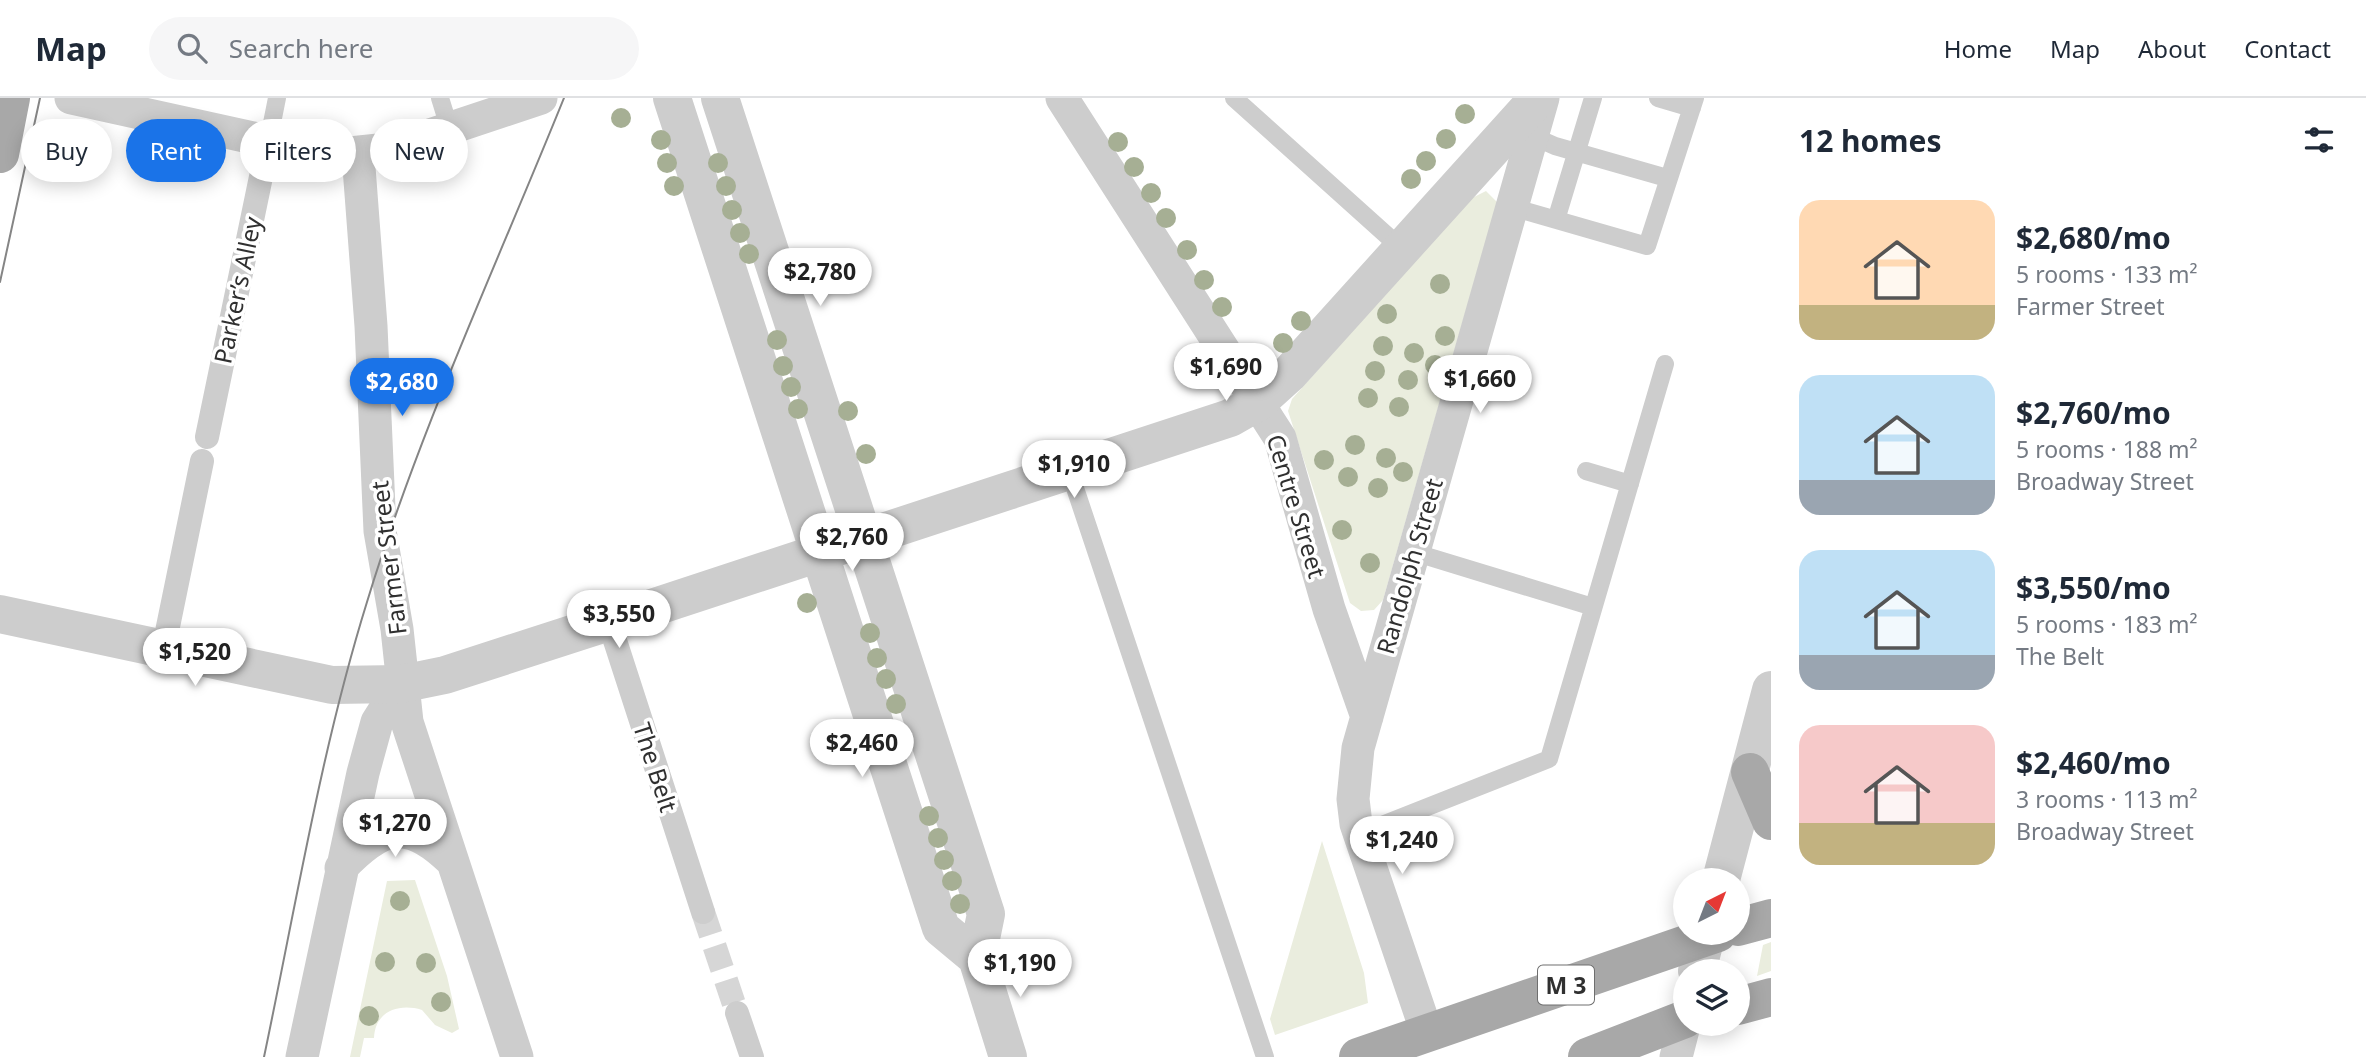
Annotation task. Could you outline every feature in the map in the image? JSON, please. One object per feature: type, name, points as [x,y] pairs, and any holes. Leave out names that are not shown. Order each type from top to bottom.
[{"type":"main road","points":[[0,154],[11,98]]},
{"type":"main road","points":[[1750,772],[1771,821]]},
{"type":"main road","name":"M 3","points":[[1750,926],[1771,918]]},
{"type":"main road","name":"M 3","points":[[1358,1057],[1698,945]]},
{"type":"main road","points":[[1750,1003],[1771,997]]},
{"type":"main road","points":[[1587,1057],[1673,1025]]},
{"type":"street","points":[[71,98],[240,137]]},
{"type":"street","points":[[468,124],[541,98]]},
{"type":"street","points":[[672,98],[941,928],[976,958]]},
{"type":"street","points":[[720,98],[986,914],[976,958],[1008,1057]]},
{"type":"street","name":"Centre Street","points":[[1062,98],[1280,438],[1329,609],[1367,717]]},
{"type":"street","points":[[0,614],[331,685],[401,684],[445,674],[609,622],[1230,418],[1258,402],[1289,374],[1541,98]]},
{"type":"street","name":"Randolph Street","points":[[1427,1033],[1359,834],[1353,799],[1354,773],[1367,717],[1541,98]]},
{"type":"street","points":[[358,154],[370,152]]},
{"type":"street","name":"Farmer Street","points":[[358,154],[371,326],[380,531],[397,629],[407,722],[517,1057]]},
{"type":"street","name":"Parker’s Alley","points":[[163,651],[260,182]]},
{"type":"street","name":"The Belt","points":[[609,622],[703,912]]},
{"type":"street","points":[[302,1057],[341,868],[377,722],[401,684]]},
{"type":"street","points":[[1724,868],[1770,698]]},
{"type":"street","points":[[341,868],[366,841],[391,831],[413,834],[434,844],[452,861]]},
{"type":"street","points":[[737,1013],[752,1057]]},
{"type":"street","points":[[1676,1057],[1681,1036]]},
{"type":"lane","points":[[273,119],[277,98]]},
{"type":"lane","points":[[440,98],[447,119]]},
{"type":"lane","points":[[1234,98],[1402,249]]},
{"type":"lane","points":[[1556,220],[1593,98]]},
{"type":"lane","points":[[1511,207],[1647,246],[1693,103],[1658,98]]},
{"type":"lane","points":[[1530,135],[1577,152],[1667,178]]},
{"type":"lane","points":[[1359,834],[1549,759],[1665,364]]},
{"type":"lane","points":[[1069,470],[1265,1057]]},
{"type":"lane","points":[[1586,471],[1630,484]]},
{"type":"lane","points":[[1413,552],[1593,607]]},
{"type":"shaded area","points":[[1486,191],[1497,202],[1383,600],[1374,610],[1361,611],[1350,603],[1288,411],[1292,399],[1470,199]]},
{"type":"shaded area","points":[[1322,841],[1364,973],[1368,1003],[1275,1035],[1270,1019]]},
{"type":"shaded area","points":[[415,880],[447,976],[459,1029],[452,1033],[435,1025],[422,1010],[397,1009],[384,1015],[379,1021],[374,1038],[364,1038],[360,1057],[350,1057],[387,881]]},
{"type":"shaded area","points":[[1771,942],[1771,971],[1757,976],[1763,945]]},
{"type":"tunnel","points":[[703,912],[737,1013]]},
{"type":"tram line","points":[[0,282],[40,98]]},
{"type":"tram line","points":[[264,1057],[310,828],[336,714],[367,602],[410,474],[564,98]]}]
